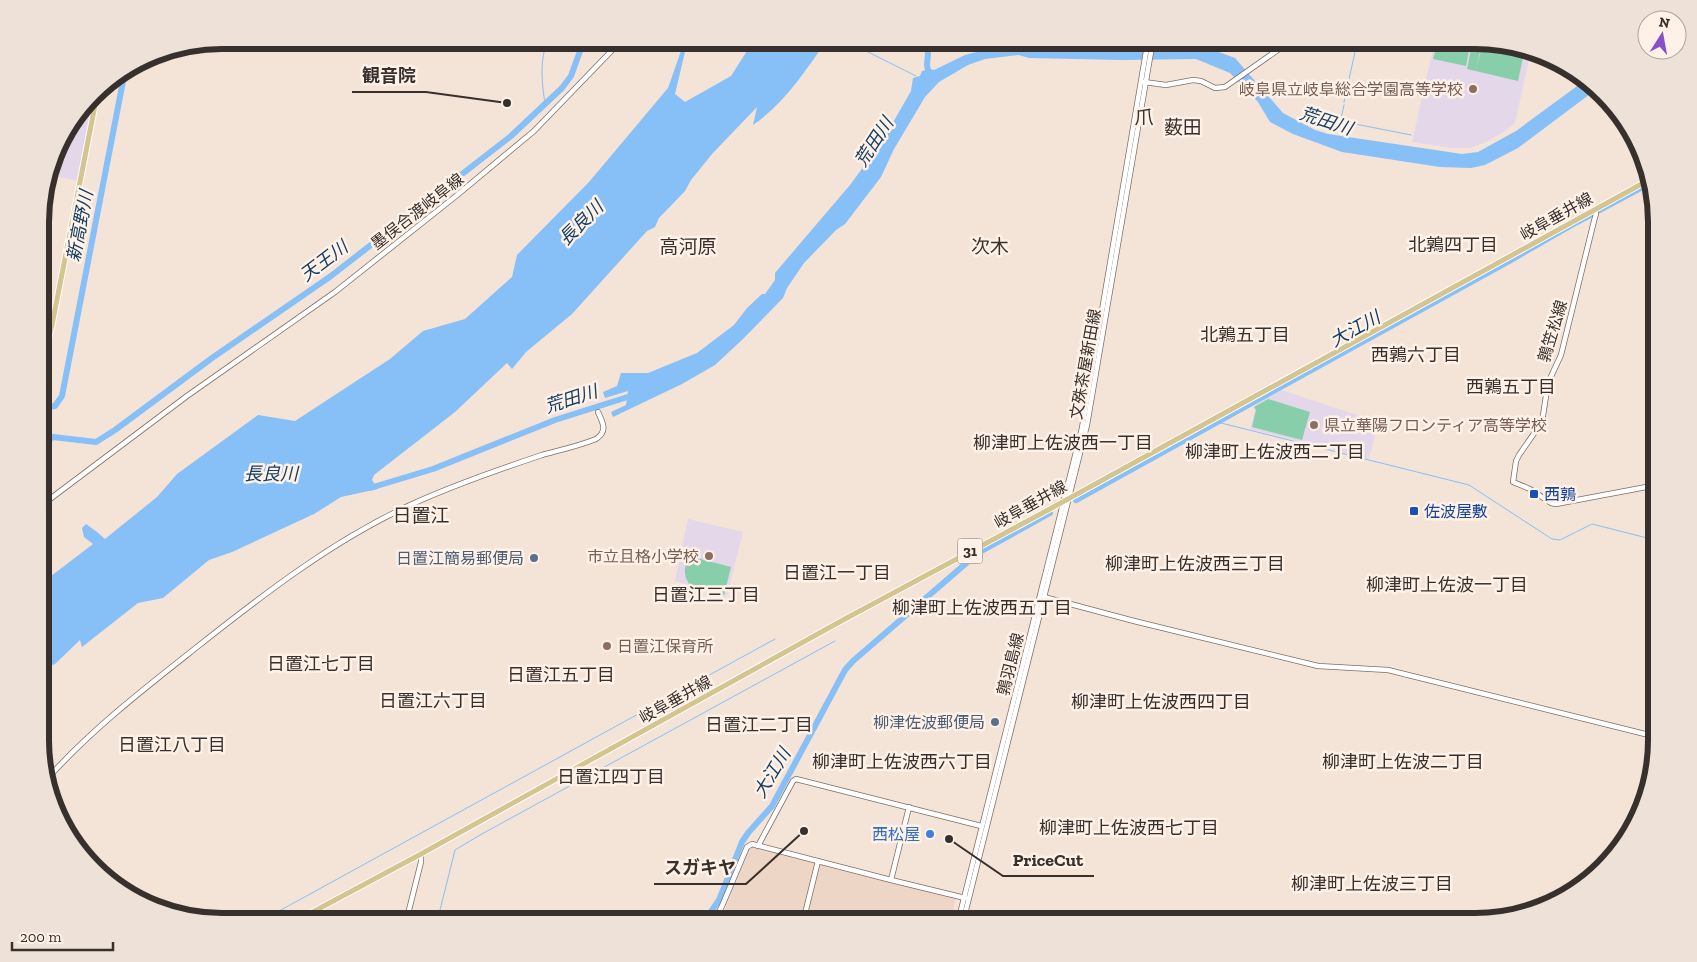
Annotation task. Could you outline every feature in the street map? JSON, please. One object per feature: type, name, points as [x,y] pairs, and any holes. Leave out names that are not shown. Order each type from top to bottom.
[{"type":"main road","name":"墨俣合渡岐阜線","points":[[49,500],[172,408],[335,292],[456,196],[529,136],[613,49]]},
{"type":"main road","name":"文殊茶屋新田線","points":[[1067,498],[1084,418],[1147,49]]},
{"type":"main road","name":"文殊茶屋新田線","points":[[1146,62],[1150,49]]},
{"type":"main road","points":[[1143,82],[1166,84],[1193,80],[1220,89],[1225,88],[1279,49]]},
{"type":"main road","points":[[49,336],[95,105]]},
{"type":"main road","name":"岐阜垂井線","points":[[311,913],[1067,498],[1595,212],[1644,183]]},
{"type":"main road","name":"鶉笠松線","points":[[1595,212],[1561,355],[1548,383],[1542,422],[1518,455],[1513,482],[1530,489],[1551,503],[1556,504],[1648,488]]},
{"type":"main road","points":[[52,774],[88,738],[162,674],[277,586],[338,544],[388,516],[427,498],[515,465],[596,439],[604,431],[604,426],[598,412]]},
{"type":"main road","name":"鶉羽島線","points":[[961,913],[1067,498]]},
{"type":"main road","points":[[964,913],[966,898],[1043,596],[1134,621],[1318,666],[1388,670],[1648,735]]},
{"type":"main road","points":[[758,846],[793,781],[796,779],[982,826]]},
{"type":"main road","points":[[891,880],[909,807]]},
{"type":"main road","points":[[718,913],[747,847],[752,844],[966,898]]},
{"type":"main road","points":[[408,913],[421,862],[421,854]]},
{"type":"main road","points":[[805,913],[818,861]]},
{"type":"shaded area","name":"岐阜県立岐阜総合学園高等学校","points":[[1433,49],[1498,50],[1529,58],[1515,123],[1505,131],[1488,141],[1470,148],[1451,148],[1412,142]]},
{"type":"shaded area","points":[[93,107],[79,181],[55,176],[62,155],[72,135]]},
{"type":"shaded area","name":"県立華陽フロンティア高等学校","points":[[1281,390],[1378,422],[1369,459],[1250,429],[1255,410],[1253,407]]},
{"type":"shaded area","name":"市立且格小学校","points":[[688,519],[743,532],[725,597],[675,581]]},
{"type":"shaded area","points":[[753,846],[956,898],[952,913],[723,913],[748,848]]},
{"type":"green space","points":[[1436,49],[1469,49],[1466,66],[1433,59]]},
{"type":"green space","points":[[1471,49],[1480,49],[1476,70],[1481,49],[1498,50],[1523,56],[1518,81],[1467,69]]},
{"type":"green space","points":[[1268,399],[1310,412],[1302,440],[1252,427],[1256,410],[1254,407]]},
{"type":"green space","points":[[689,556],[731,567],[724,595],[689,584],[685,570]]},
{"type":"water","name":"長良川","points":[[682,49],[685,52],[675,94],[685,102],[731,76],[748,49],[821,49],[803,75],[775,107],[753,125],[757,107],[712,154],[691,180],[685,191],[659,218],[655,227],[647,231],[572,314],[526,352],[512,369],[507,363],[455,412],[374,475],[372,480],[378,489],[341,497],[314,514],[232,552],[209,560],[163,598],[138,603],[82,647],[80,640],[55,664],[49,666],[49,578],[93,544],[84,537],[82,528],[86,524],[105,539],[157,497],[177,474],[258,415],[295,421],[390,359],[423,331],[465,319],[512,277],[517,255],[589,182],[668,88]]},
{"type":"water","points":[[988,49],[1210,49],[1235,58],[1283,113],[1315,130],[1328,134],[1462,154],[1478,152],[1516,131],[1580,84],[1591,93],[1518,148],[1485,165],[1471,168],[1440,167],[1342,152],[1293,134],[1270,122],[1258,102],[1230,73],[1196,59],[1029,58],[1019,55],[985,59],[968,65],[939,82],[925,97],[894,149],[881,177],[845,224],[836,230],[804,263],[787,288],[783,298],[744,338],[715,365],[682,384],[613,417],[611,412],[626,405],[628,391],[605,398],[603,392],[617,386],[621,373],[648,373],[697,353],[734,325],[747,308],[762,294],[765,294],[775,280],[775,273],[850,185],[883,140],[911,91],[913,78],[920,76],[922,71],[934,70],[965,55]]},
{"type":"waterway","points":[[545,49],[542,80],[545,104]]},
{"type":"waterway","name":"天王川","points":[[49,440],[53,437],[96,442],[212,358],[331,276],[511,136],[562,88],[571,76],[581,49]]},
{"type":"waterway","points":[[862,49],[916,76]]},
{"type":"waterway","points":[[928,49],[927,65],[929,76]]},
{"type":"waterway","points":[[1344,102],[1355,52]]},
{"type":"waterway","name":"新高野川","points":[[49,407],[55,406],[62,396],[123,80]]},
{"type":"waterway","points":[[1340,123],[1344,105]]},
{"type":"waterway","points":[[1341,124],[1345,122],[1411,135]]},
{"type":"waterway","name":"大江川","points":[[1076,500],[1644,186]]},
{"type":"waterway","name":"荒田川","points":[[370,488],[433,469],[555,420],[634,395]]},
{"type":"waterway","points":[[1217,422],[1469,485],[1552,539],[1560,540],[1592,524],[1648,538]]},
{"type":"waterway","name":"大江川","points":[[710,913],[719,900],[742,842],[772,806],[845,670],[978,553],[1050,513]]},
{"type":"waterway","points":[[275,913],[775,639]]},
{"type":"waterway","points":[[439,913],[455,850],[835,641]]},
{"type":"place","name":"岐阜県立岐阜総合学園高等学校","points":[[1473,89]]},
{"type":"place","name":"観音院","points":[[507,103]]},
{"type":"place","name":"県立華陽フロンティア高等学校","points":[[1314,425]]},
{"type":"place","name":"西鶉","points":[[1534,494]]},
{"type":"place","name":"佐波屋敷","points":[[1414,511]]},
{"type":"place","name":"市立且格小学校","points":[[709,556]]},
{"type":"place","name":"日置江簡易郵便局","points":[[534,558]]},
{"type":"place","name":"日置江保育所","points":[[607,646]]},
{"type":"place","name":"柳津佐波郵便局","points":[[995,722]]},
{"type":"place","name":"スガキヤ","points":[[804,831]]},
{"type":"place","name":"西松屋","points":[[930,834]]},
{"type":"place","name":"PriceCut","points":[[949,839]]},
{"type":"district","name":"爪","points":[[1144,117]]},
{"type":"district","name":"薮田","points":[[1183,127]]},
{"type":"district","name":"北鶉四丁目","points":[[1453,245]]},
{"type":"district","name":"高河原","points":[[688,246]]},
{"type":"district","name":"次木","points":[[990,246]]},
{"type":"district","name":"北鶉五丁目","points":[[1245,335]]},
{"type":"district","name":"西鶉六丁目","points":[[1416,355]]},
{"type":"district","name":"西鶉五丁目","points":[[1511,387]]},
{"type":"district","name":"柳津町上佐波西一丁目","points":[[1063,443]]},
{"type":"district","name":"柳津町上佐波西二丁目","points":[[1275,452]]},
{"type":"district","name":"日置江","points":[[421,515]]},
{"type":"district","name":"柳津町上佐波西三丁目","points":[[1195,564]]},
{"type":"district","name":"日置江一丁目","points":[[837,573]]},
{"type":"district","name":"柳津町上佐波一丁目","points":[[1447,585]]},
{"type":"district","name":"日置江三丁目","points":[[706,595]]},
{"type":"district","name":"柳津町上佐波西五丁目","points":[[982,608]]},
{"type":"district","name":"日置江七丁目","points":[[321,664]]},
{"type":"district","name":"日置江五丁目","points":[[561,675]]},
{"type":"district","name":"日置江六丁目","points":[[433,701]]},
{"type":"district","name":"柳津町上佐波西四丁目","points":[[1161,702]]},
{"type":"district","name":"日置江二丁目","points":[[759,725]]},
{"type":"district","name":"日置江八丁目","points":[[172,745]]},
{"type":"district","name":"柳津町上佐波西六丁目","points":[[902,762]]},
{"type":"district","name":"柳津町上佐波二丁目","points":[[1403,762]]},
{"type":"district","name":"日置江四丁目","points":[[611,777]]},
{"type":"district","name":"柳津町上佐波西七丁目","points":[[1129,828]]},
{"type":"district","name":"柳津町上佐波三丁目","points":[[1372,884]]}]
